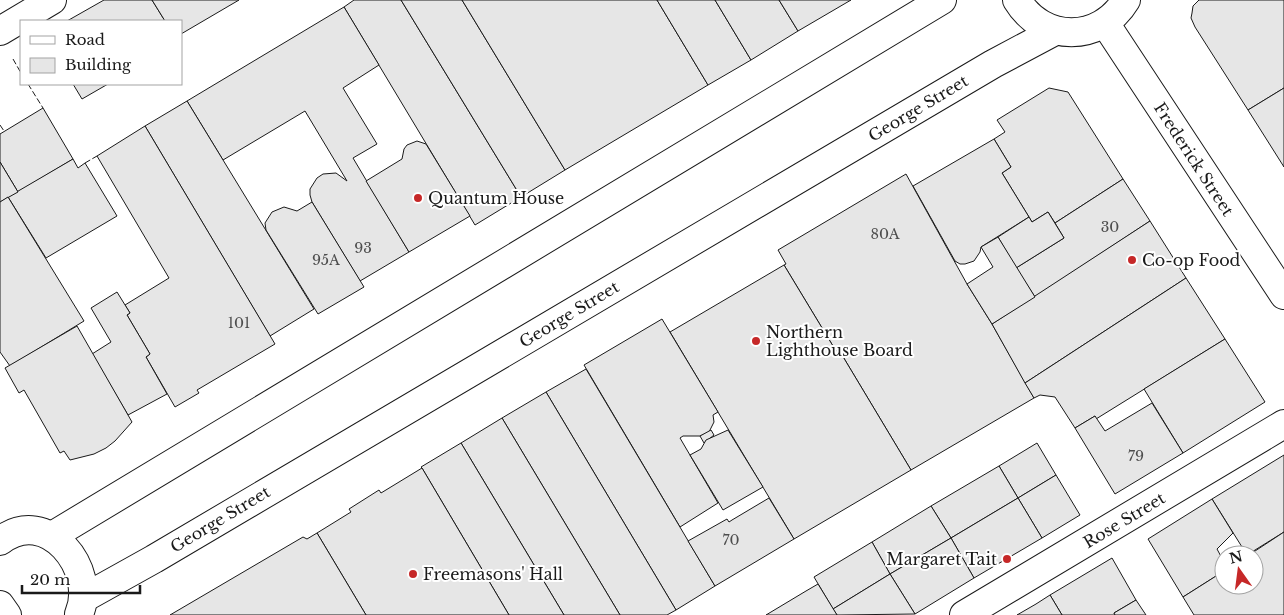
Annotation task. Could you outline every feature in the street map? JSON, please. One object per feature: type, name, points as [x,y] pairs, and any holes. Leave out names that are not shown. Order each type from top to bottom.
[{"type":"street","points":[[0,31],[52,0]]},
{"type":"street","points":[[3,532],[35,529],[52,536],[942,0]]},
{"type":"street","points":[[1017,0],[1032,19],[1055,30],[1068,33],[1093,29],[1105,23],[1121,8],[1126,0]]},
{"type":"street","name":"Frederick Street","points":[[1105,23],[1284,295]]},
{"type":"street","name":"George Street","points":[[81,606],[162,554],[984,69],[1055,30]]},
{"type":"street","name":"Rose Street","points":[[964,615],[1284,424]]},
{"type":"street","name":"George Street","points":[[52,536],[65,548],[82,580],[81,606]]},
{"type":"street","points":[[0,605],[7,615]]},
{"type":"building","points":[[104,0],[152,0],[164,20],[69,20]]},
{"type":"building","points":[[152,0],[239,0],[182,33],[182,20],[164,20]]},
{"type":"building","points":[[354,0],[401,0],[521,197],[475,225],[344,7]]},
{"type":"building","points":[[401,0],[462,0],[565,170],[521,197]]},
{"type":"building","points":[[462,0],[657,0],[708,85],[565,170]]},
{"type":"building","points":[[657,0],[715,0],[751,60],[708,85]]},
{"type":"building","points":[[715,0],[779,0],[798,31],[751,60]]},
{"type":"building","points":[[779,0],[851,0],[798,31]]},
{"type":"building","points":[[1199,0],[1284,0],[1284,88],[1248,110],[1195,27],[1191,18],[1193,6]]},
{"type":"building","points":[[344,7],[379,65],[343,88],[377,144],[353,158],[409,252],[360,281],[312,202],[310,189],[317,178],[323,174],[336,173],[347,181],[305,111],[223,160],[187,101]]},
{"type":"building","points":[[74,85],[106,85],[82,99]]},
{"type":"building","points":[[1049,88],[1068,92],[1123,179],[1055,223],[1048,212],[1032,222],[1002,173],[1011,167],[994,139],[1005,132],[997,120]]},
{"type":"building","points":[[1284,88],[1284,167],[1248,110]]},
{"type":"building","points":[[187,101],[314,309],[270,336],[145,126]]},
{"type":"building","points":[[43,108],[73,159],[18,192],[0,162],[0,134]]},
{"type":"building","points":[[145,126],[275,344],[197,390],[199,393],[175,407],[146,357],[150,354],[127,315],[130,313],[125,305],[169,278],[97,156]]},
{"type":"building","points":[[994,139],[1011,167],[1002,173],[1029,217],[981,247],[974,261],[960,264],[955,261],[913,186]]},
{"type":"building","name":"Quantum House","points":[[417,141],[426,144],[470,216],[409,252],[366,181],[402,159],[407,145]]},
{"type":"building","points":[[73,159],[78,168],[85,163],[117,216],[46,258],[8,197]]},
{"type":"building","points":[[0,162],[18,192],[0,202]]},
{"type":"building","points":[[906,174],[967,284],[1034,398],[911,470],[839,350],[836,351],[784,265],[786,264],[778,250]]},
{"type":"building","points":[[1123,179],[1150,221],[1035,297],[1016,268],[1064,238],[1055,223]]},
{"type":"building","points":[[8,197],[84,321],[10,366],[0,352],[0,202]]},
{"type":"building","points":[[312,202],[364,287],[318,314],[266,230],[265,223],[272,212],[284,207],[297,211]]},
{"type":"building","points":[[1048,212],[1064,238],[1016,268],[998,237],[1029,217],[1032,222]]},
{"type":"building","points":[[1150,221],[1186,278],[1025,383],[992,324]]},
{"type":"building","points":[[998,237],[1035,297],[992,324],[967,284],[993,267],[981,247]]},
{"type":"building","points":[[784,265],[836,351],[839,350],[911,470],[794,539],[670,332]]},
{"type":"building","points":[[1186,278],[1225,339],[1096,419],[1095,416],[1075,428],[1055,397],[1040,395],[1034,398],[1025,383]]},
{"type":"building","points":[[117,292],[130,313],[127,315],[150,354],[146,357],[167,394],[128,415],[92,354],[111,342],[91,308]]},
{"type":"building","points":[[662,319],[718,412],[713,415],[714,422],[709,432],[700,436],[683,436],[680,438],[718,503],[680,527],[584,365]]},
{"type":"building","points":[[77,326],[132,422],[106,448],[94,454],[70,460],[64,451],[60,453],[24,390],[19,393],[5,368]]},
{"type":"building","points":[[1225,339],[1265,402],[1183,453],[1144,389]]},
{"type":"building","points":[[586,369],[715,586],[676,610],[546,392]]},
{"type":"building","points":[[546,392],[676,610],[667,615],[620,615],[502,418]]},
{"type":"building","points":[[1152,403],[1183,453],[1115,494],[1075,428],[1095,416],[1105,431]]},
{"type":"building","points":[[502,418],[620,615],[564,615],[461,443]]},
{"type":"building","points":[[711,430],[714,435],[704,443],[700,436]]},
{"type":"building","points":[[728,430],[763,487],[723,510],[690,455],[701,449],[706,440]]},
{"type":"building","points":[[461,443],[564,615],[509,615],[421,467]]},
{"type":"building","points":[[1037,443],[1056,475],[1018,498],[999,466]]},
{"type":"building","points":[[1284,455],[1284,532],[1263,545],[1241,545],[1212,499]]},
{"type":"building","points":[[999,466],[1018,498],[951,538],[931,506]]},
{"type":"building","name":"Freemasons' Hall","points":[[422,468],[509,615],[366,615],[317,533],[351,512],[349,509],[379,490],[381,493]]},
{"type":"building","points":[[1056,475],[1080,515],[1042,538],[1018,498]]},
{"type":"building","points":[[769,498],[794,539],[715,586],[688,541],[727,519],[729,522]]},
{"type":"building","points":[[1018,498],[1042,538],[974,578],[951,538]]},
{"type":"building","points":[[1212,499],[1233,533],[1221,545],[1214,545],[1214,577],[1183,597],[1148,539]]},
{"type":"building","points":[[931,506],[951,538],[890,574],[872,542]]},
{"type":"building","points":[[1284,532],[1284,615],[1194,615],[1183,597],[1214,577],[1214,595],[1264,595],[1264,545]]},
{"type":"building","points":[[317,533],[366,615],[170,615],[303,537],[307,539]]},
{"type":"building","points":[[951,538],[974,578],[915,614],[890,574]]},
{"type":"building","points":[[872,542],[890,574],[833,609],[814,577]]},
{"type":"building","points":[[1112,558],[1136,600],[1114,613],[1115,615],[1062,615],[1050,595]]},
{"type":"building","points":[[890,574],[915,614],[837,615],[833,609]]},
{"type":"building","points":[[818,584],[837,615],[766,615],[806,591]]},
{"type":"building","points":[[1050,595],[1062,615],[1017,615],[1036,604]]},
{"type":"building","points":[[1136,600],[1146,615],[1115,615],[1114,613]]},
{"type":"fence","points":[[13,59],[20,71]]},
{"type":"fence","points":[[29,85],[43,108]]},
{"type":"fence","points":[[0,125],[4,131]]},
{"type":"fence","points":[[85,163],[97,156]]},
{"type":"place","name":"Quantum House","points":[[418,198]]},
{"type":"place","name":"Co-op Food","points":[[1132,260]]},
{"type":"place","name":"Northern Lighthouse Board","points":[[756,341]]},
{"type":"place","name":"Margaret Tait","points":[[1007,559]]},
{"type":"place","name":"Freemasons' Hall","points":[[413,574]]}]
